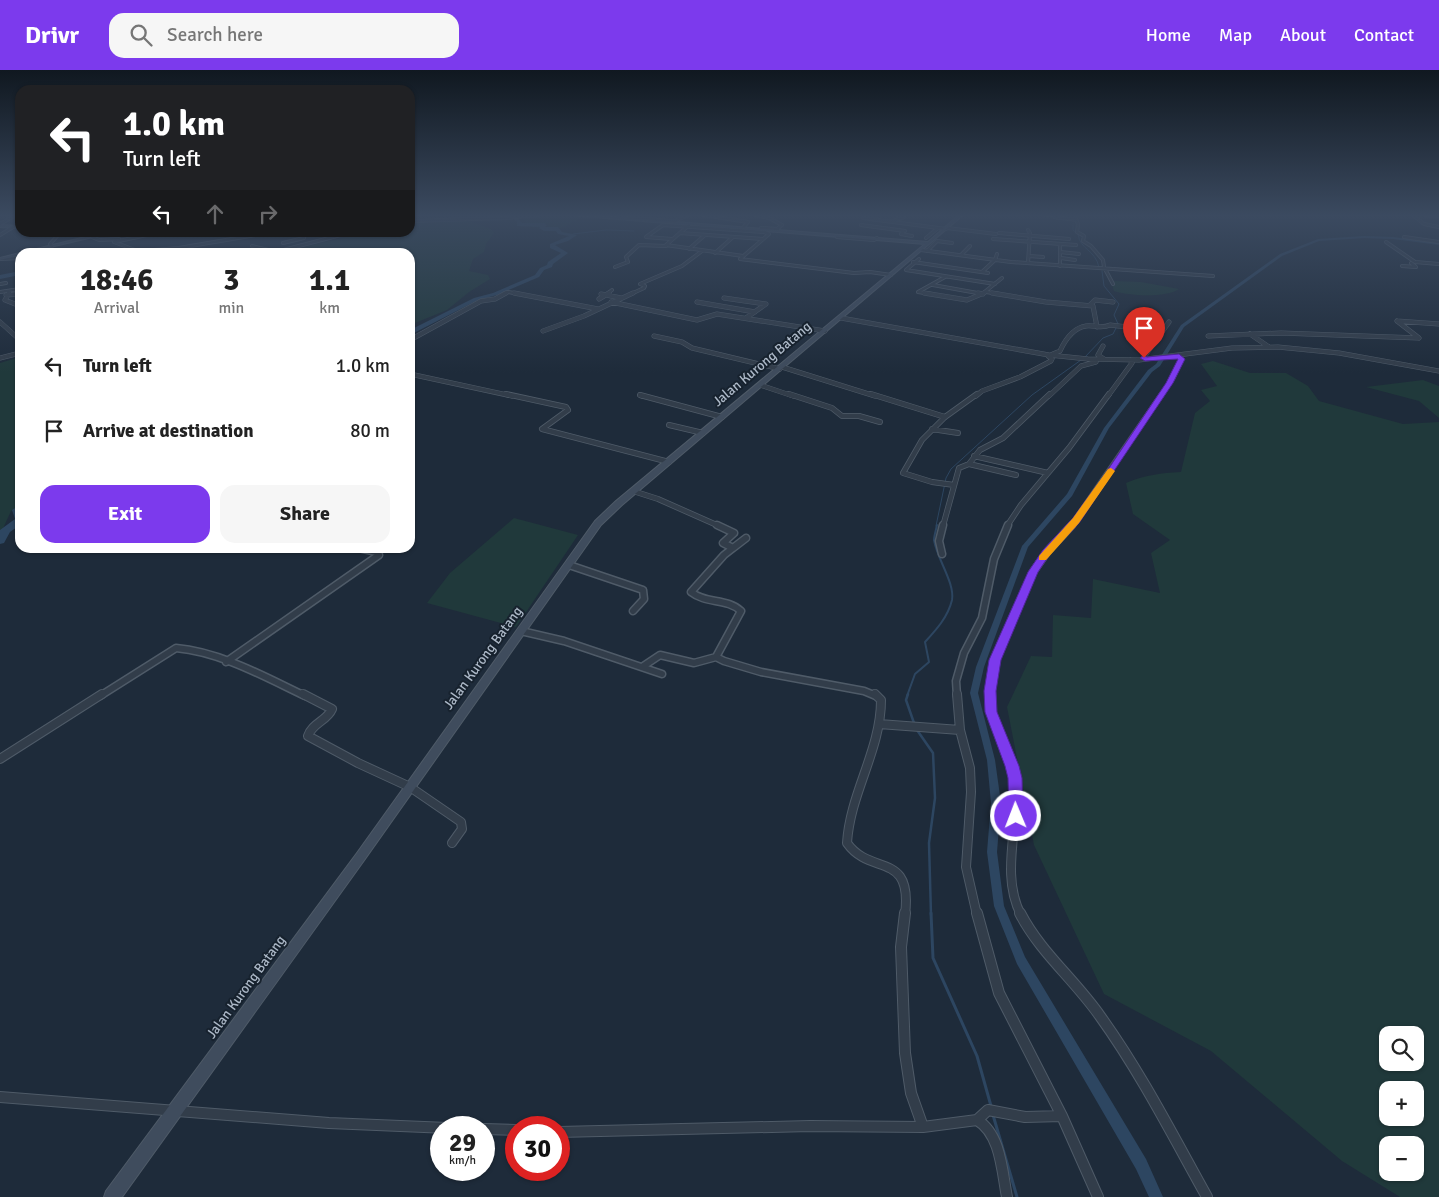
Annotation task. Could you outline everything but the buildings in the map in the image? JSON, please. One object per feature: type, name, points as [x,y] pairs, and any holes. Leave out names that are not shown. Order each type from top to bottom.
[{"type":"street","points":[[543,331],[644,288],[645,286],[640,284],[679,268]]},
{"type":"street","points":[[824,268],[854,273],[870,272],[891,275]]},
{"type":"street","name":"Jalan Kurong Batang","points":[[112,1197],[410,787],[598,523],[899,268]]},
{"type":"street","points":[[909,268],[906,270],[995,284]]},
{"type":"street","points":[[952,268],[988,273]]},
{"type":"street","points":[[982,272],[987,268]]},
{"type":"street","points":[[1087,268],[1213,276]]},
{"type":"street","points":[[1104,269],[1113,280],[1113,284]]},
{"type":"street","points":[[945,277],[918,292],[964,300],[984,293],[1002,278]]},
{"type":"street","points":[[0,284],[6,283]]},
{"type":"street","points":[[933,285],[1046,302],[1090,305],[1094,307],[1097,327]]},
{"type":"street","points":[[599,299],[612,290]]},
{"type":"street","points":[[0,294],[15,292]]},
{"type":"street","points":[[0,294],[15,292]]},
{"type":"street","points":[[415,337],[481,301],[494,299],[508,292],[598,309]]},
{"type":"street","points":[[8,294],[5,300],[15,304]]},
{"type":"street","points":[[601,294],[621,298]]},
{"type":"street","points":[[724,298],[766,304],[746,318]]},
{"type":"street","points":[[1090,305],[1095,300],[1113,302]]},
{"type":"street","points":[[612,302],[697,320],[704,320],[712,314],[717,314],[825,331]]},
{"type":"street","points":[[697,302],[755,312]]},
{"type":"street","points":[[841,318],[1075,358],[1130,360],[1179,356],[1232,348],[1269,347],[1332,352],[1439,371]]},
{"type":"street","points":[[1208,336],[1249,334],[1419,338],[1396,321],[1439,324]]},
{"type":"street","points":[[0,322],[15,336]]},
{"type":"street","points":[[1146,359],[1144,358],[1169,322]]},
{"type":"street","points":[[1049,355],[1060,351],[1066,338],[1086,326],[1113,326],[1161,331]]},
{"type":"street","points":[[1249,334],[1269,347]]},
{"type":"street","points":[[654,336],[682,342],[692,348],[781,368],[945,417]]},
{"type":"street","points":[[1103,346],[1098,355],[1104,360]]},
{"type":"street","points":[[0,358],[15,355]]},
{"type":"street","points":[[952,485],[903,473],[922,440],[945,417],[982,391],[1020,377],[1051,361],[1052,359],[1049,355]]},
{"type":"street","points":[[1179,356],[1181,361],[1170,383],[1109,475],[1076,520],[1047,552],[1033,572],[995,660],[990,698],[991,712],[1015,778],[1016,816],[1011,852],[1011,873],[1017,907],[1028,930],[1100,1014],[1130,1060],[1208,1197]]},
{"type":"street","points":[[969,464],[980,450],[1003,438],[1014,429],[1082,365],[1104,360]]},
{"type":"street","points":[[1098,1197],[1062,1116],[999,993],[977,915],[966,867],[971,792],[970,768],[960,730],[956,682],[964,653],[982,618],[987,599],[988,584],[999,545],[1008,524],[1132,363],[1130,360]]},
{"type":"street","points":[[415,375],[566,407],[568,410],[542,429],[669,462]]},
{"type":"street","points":[[760,385],[832,408],[842,416],[849,418],[860,416],[880,422]]},
{"type":"street","points":[[640,395],[722,417]]},
{"type":"street","points":[[669,425],[703,433]]},
{"type":"street","points":[[932,429],[958,433]]},
{"type":"street","points":[[974,456],[1048,473]]},
{"type":"street","points":[[942,554],[939,541],[952,485],[959,468],[969,464],[1016,475]]},
{"type":"street","points":[[634,492],[658,499],[746,538],[724,555],[691,592],[703,600],[736,605],[740,611],[716,657]]},
{"type":"street","points":[[733,548],[723,542],[734,533]]},
{"type":"street","points":[[226,662],[379,555],[376,553]]},
{"type":"street","points":[[569,565],[643,590],[644,599],[633,612]]},
{"type":"street","points":[[521,631],[564,641],[662,674]]},
{"type":"street","points":[[0,759],[176,648],[187,648],[226,662],[330,707],[332,709],[330,715],[311,729],[308,736],[358,763],[410,787],[462,824],[462,829],[452,843]]},
{"type":"street","points":[[642,667],[660,656],[694,663],[706,657],[716,657],[722,662],[730,664],[874,694],[881,700],[879,724],[851,817],[847,843],[858,856],[895,871],[902,880],[904,887],[906,903],[901,944],[905,1038],[910,1089],[923,1127]]},
{"type":"street","points":[[879,724],[960,730]]},
{"type":"street","points":[[0,1097],[329,1123],[430,1127]]},
{"type":"street","points":[[570,1132],[725,1130],[810,1126],[923,1127],[977,1120],[988,1110],[1012,1117],[1035,1119],[1062,1116]]},
{"type":"street","points":[[977,1120],[988,1127],[993,1136],[1007,1197]]},
{"type":"green space","points":[[415,268],[470,268],[469,271],[488,275],[490,279],[469,292],[447,310],[415,323]]},
{"type":"green space","points":[[1114,281],[1141,282],[1179,289],[1157,295],[1129,294],[1114,291],[1112,285]]},
{"type":"green space","points":[[15,358],[15,509],[11,511],[0,535],[0,363]]},
{"type":"green space","points":[[1213,361],[1250,373],[1286,373],[1308,386],[1319,401],[1403,424],[1439,422],[1439,1197],[1400,1197],[1342,1161],[1211,1051],[1104,994],[1034,845],[1007,707],[1031,656],[1052,657],[1053,615],[1091,618],[1093,579],[1160,593],[1151,553],[1170,540],[1133,514],[1126,483],[1153,475],[1181,472],[1195,413],[1210,401],[1201,390],[1217,386],[1201,364]]},
{"type":"green space","points":[[1423,380],[1439,386],[1439,418],[1419,401],[1366,387]]},
{"type":"green space","points":[[514,518],[578,535],[516,627],[427,603],[450,573]]},
{"type":"waterway","points":[[415,330],[476,299],[495,294],[537,276],[542,269],[546,268]]},
{"type":"waterway","points":[[1156,1197],[1141,1164],[1021,960],[999,906],[992,852],[996,803],[991,760],[974,693],[980,667],[1025,546],[1070,495],[1107,428],[1150,371],[1158,365],[1182,326],[1263,268]]},
{"type":"waterway","points":[[1085,357],[1103,338],[1113,334],[1118,324],[1114,315],[1119,304],[1104,286],[1102,271]]},
{"type":"waterway","points":[[0,277],[15,274]]},
{"type":"waterway","points":[[936,526],[946,478],[951,469],[1032,395],[1081,360]]},
{"type":"waterway","points":[[0,541],[5,530],[15,523]]},
{"type":"waterway","points":[[907,696],[915,674],[929,662],[925,642],[945,618],[952,600],[951,586],[934,540],[937,525]]},
{"type":"waterway","points":[[908,694],[906,700],[914,723]]},
{"type":"waterway","points":[[917,730],[933,753],[935,798],[929,843],[931,915]]},
{"type":"waterway","points":[[931,913],[933,958],[977,1056],[991,1106]]},
{"type":"waterway","points":[[993,1115],[1017,1197]]},
{"type":"slow traffic","points":[[1042,558],[1076,520],[1111,471]]},
{"type":"route","points":[[1016,816],[1015,778],[991,712],[992,670],[1033,572],[1041,559],[1076,520],[1109,475],[1132,437],[1170,383],[1181,361],[1179,356],[1144,358]]}]
